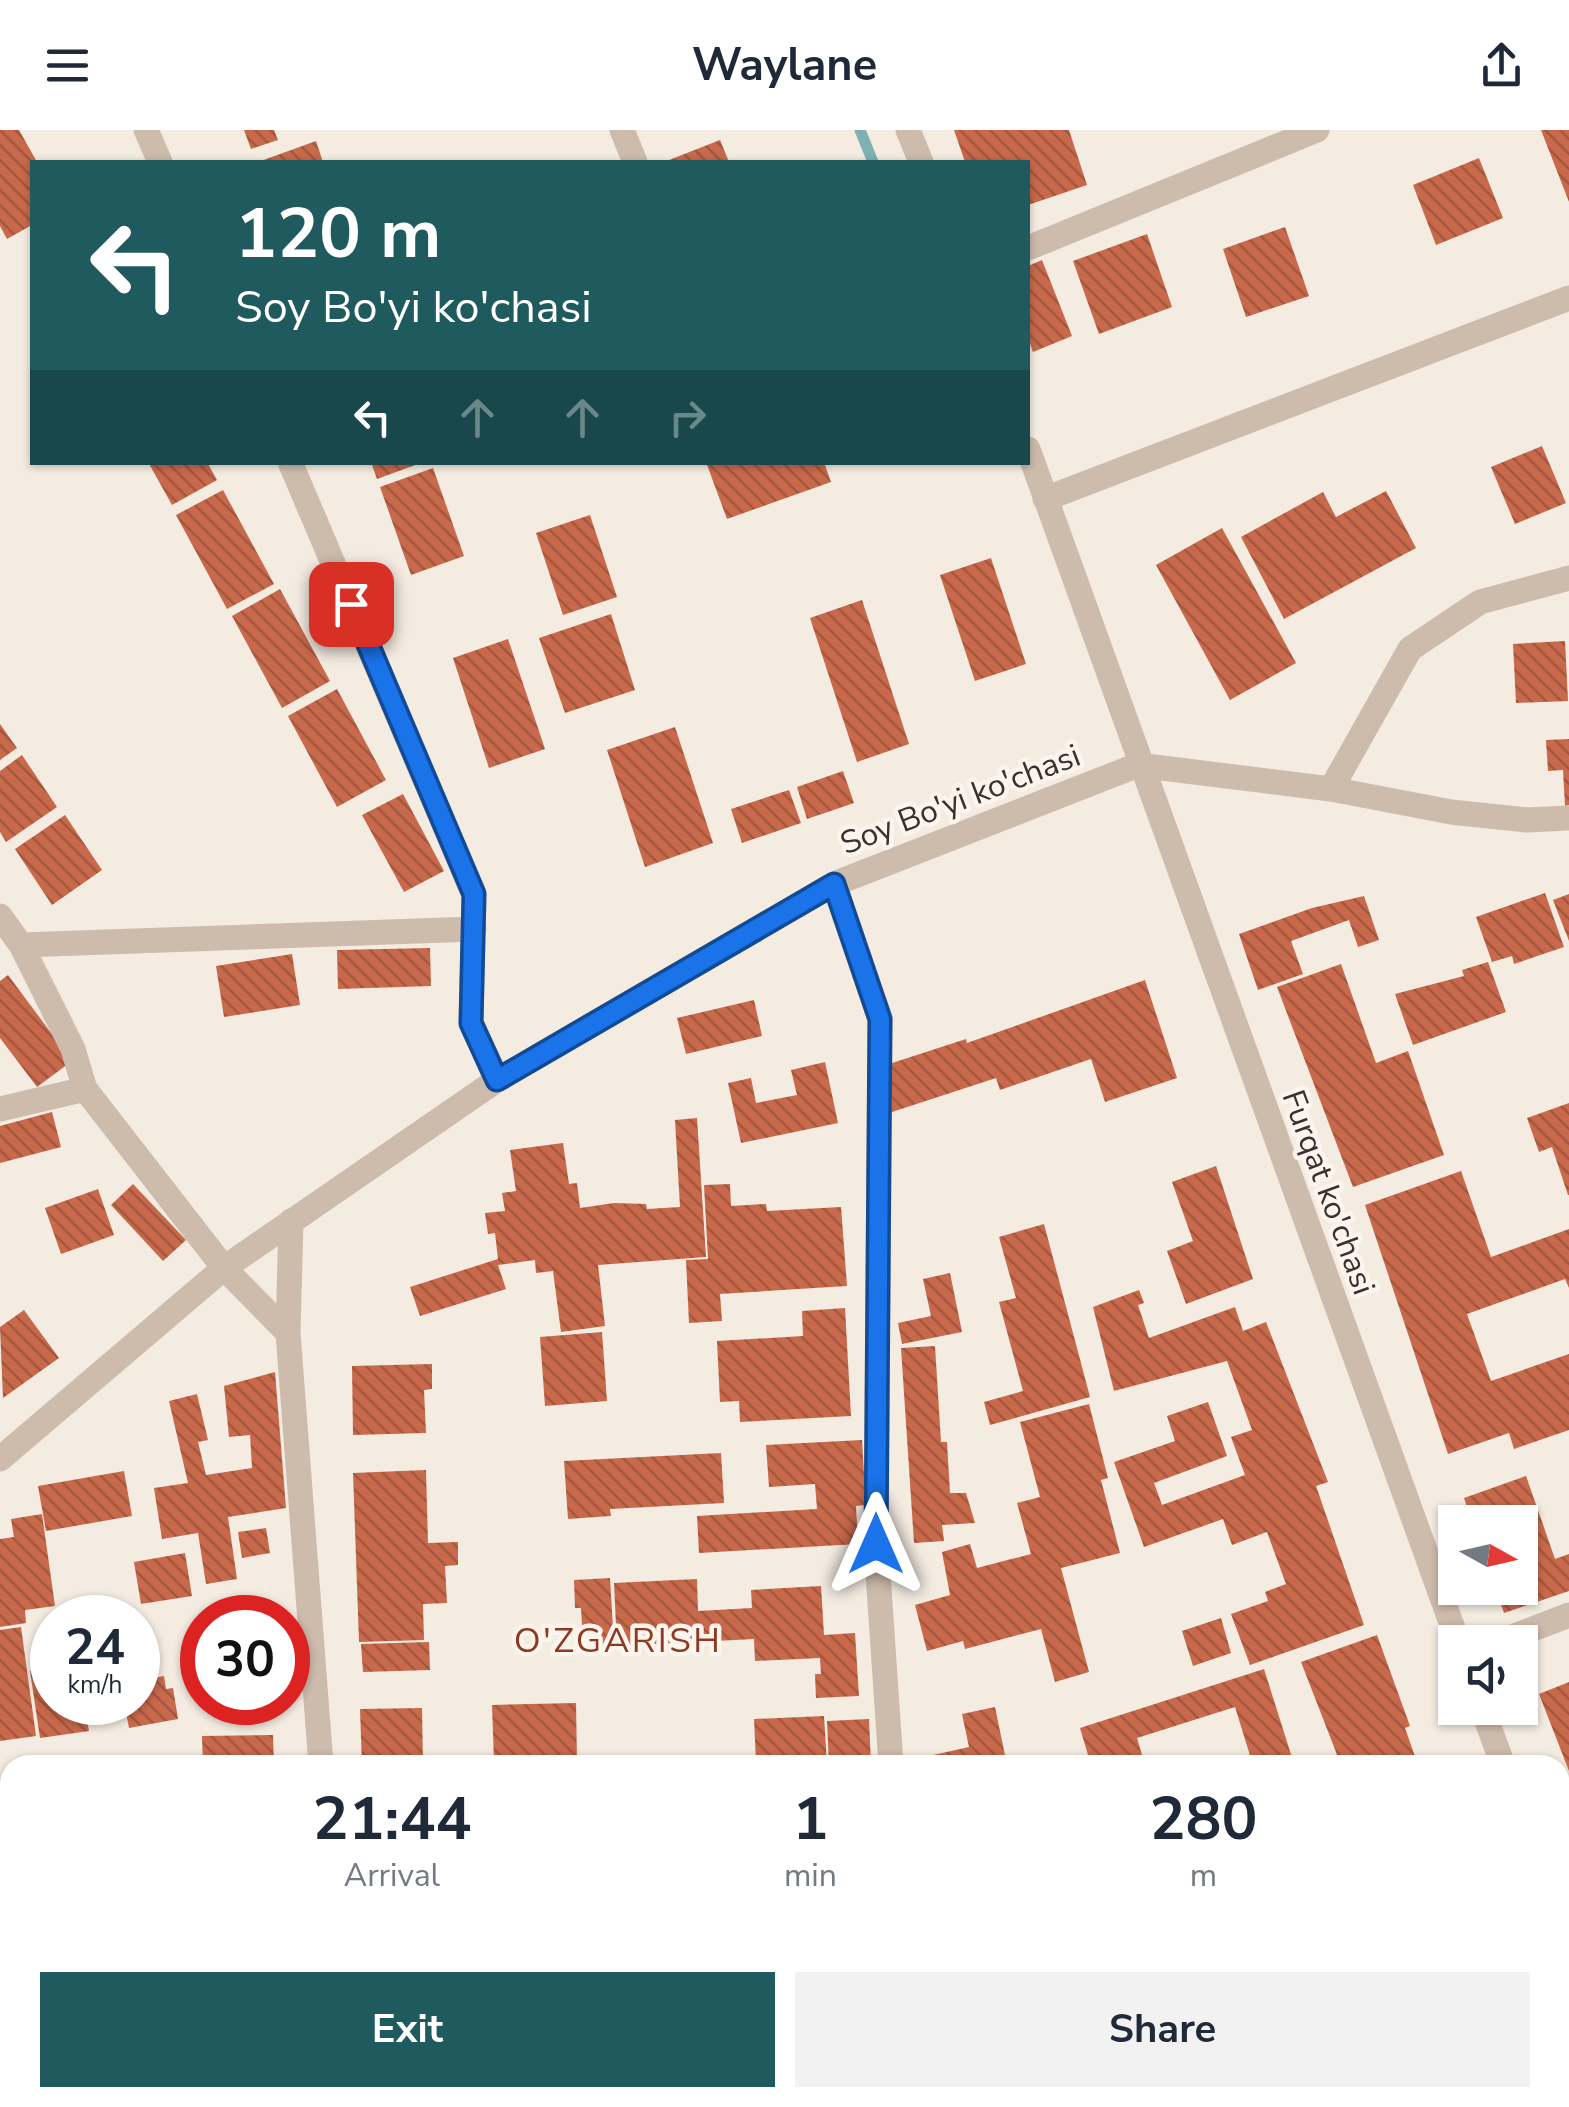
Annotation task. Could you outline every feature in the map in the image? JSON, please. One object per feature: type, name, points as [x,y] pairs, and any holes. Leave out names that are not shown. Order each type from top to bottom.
[{"type":"street","points":[[146,130],[159,160]]},
{"type":"street","points":[[622,130],[634,160]]},
{"type":"street","points":[[908,130],[920,160]]},
{"type":"street","points":[[1030,247],[1317,130]]},
{"type":"street","points":[[1045,499],[1569,298]]},
{"type":"street","name":"Furqat ko'chasi","points":[[1030,455],[1138,764],[1452,1625]]},
{"type":"street","points":[[291,465],[474,894],[471,1023],[497,1080]]},
{"type":"street","points":[[1331,789],[1410,649],[1480,602],[1569,578]]},
{"type":"street","points":[[1138,764],[1331,789],[1451,812],[1528,820],[1569,818]]},
{"type":"street","name":"Soy Bo'yi ko'chasi","points":[[0,1460],[224,1268],[497,1080],[834,884],[1138,764]]},
{"type":"street","points":[[834,884],[880,1019],[876,1544],[890,1755]]},
{"type":"street","points":[[0,916],[21,945],[73,1049],[85,1088],[224,1268],[288,1334]]},
{"type":"street","points":[[21,945],[474,929]]},
{"type":"street","points":[[0,1109],[85,1088]]},
{"type":"street","points":[[292,1222],[288,1334],[320,1755]]},
{"type":"street","points":[[1538,1626],[1569,1614]]},
{"type":"street","points":[[1488,1725],[1499,1755]]},
{"type":"building","points":[[0,130],[19,130],[36,160],[30,160],[30,226],[7,239],[0,226]]},
{"type":"building","points":[[244,130],[274,130],[278,140],[251,149]]},
{"type":"building","points":[[954,130],[1069,130],[1087,185],[1030,204],[1030,160],[964,160]]},
{"type":"building","points":[[1541,130],[1569,130],[1569,202]]},
{"type":"building","points":[[720,140],[728,160],[669,160]]},
{"type":"building","points":[[316,141],[322,160],[264,160]]},
{"type":"building","points":[[1479,158],[1503,218],[1436,245],[1413,185]]},
{"type":"building","points":[[1285,227],[1309,296],[1246,317],[1223,249]]},
{"type":"building","points":[[1147,234],[1172,307],[1099,334],[1073,261]]},
{"type":"building","points":[[1042,260],[1072,336],[1033,352],[1030,344],[1030,265]]},
{"type":"building","points":[[1542,446],[1566,503],[1515,524],[1491,467]]},
{"type":"building","points":[[150,465],[209,465],[217,480],[172,505]]},
{"type":"building","points":[[372,465],[416,465],[377,479]]},
{"type":"building","points":[[707,465],[825,465],[831,482],[727,519]]},
{"type":"building","points":[[433,468],[464,556],[411,575],[380,487]]},
{"type":"building","points":[[223,490],[274,584],[227,609],[176,515]]},
{"type":"building","points":[[1386,491],[1416,548],[1284,619],[1241,537],[1323,492],[1336,517]]},
{"type":"building","points":[[590,515],[617,597],[563,615],[536,533]]},
{"type":"building","points":[[1222,528],[1296,663],[1230,700],[1156,565]]},
{"type":"building","points":[[991,558],[1026,664],[975,681],[940,575]]},
{"type":"building","points":[[280,589],[330,681],[282,708],[232,616]]},
{"type":"building","points":[[862,600],[909,744],[857,762],[810,618]]},
{"type":"building","points":[[611,614],[635,690],[565,713],[539,638]]},
{"type":"building","points":[[508,639],[545,749],[489,768],[453,658]]},
{"type":"building","points":[[1565,641],[1568,701],[1516,703],[1513,644]]},
{"type":"building","points":[[337,689],[386,780],[337,807],[288,716]]},
{"type":"building","points":[[0,724],[17,748],[0,760]]},
{"type":"building","points":[[675,727],[713,843],[645,867],[607,750]]},
{"type":"building","points":[[1569,739],[1569,805],[1565,806],[1563,770],[1548,771],[1546,740]]},
{"type":"building","points":[[22,755],[57,807],[6,842],[0,832],[0,771]]},
{"type":"building","points":[[843,771],[854,803],[807,819],[797,787]]},
{"type":"building","points":[[789,790],[801,823],[742,843],[731,809]]},
{"type":"building","points":[[403,794],[444,871],[404,892],[362,815]]},
{"type":"building","points":[[65,815],[102,870],[52,905],[15,849]]},
{"type":"building","points":[[1545,893],[1564,947],[1514,964],[1512,956],[1492,962],[1476,917]]},
{"type":"building","points":[[1569,894],[1569,941],[1553,900]]},
{"type":"building","points":[[1364,896],[1379,940],[1358,947],[1349,920],[1291,941],[1303,974],[1258,990],[1239,934],[1312,908]]},
{"type":"building","points":[[430,948],[431,986],[338,989],[337,950]]},
{"type":"building","points":[[292,954],[300,1005],[224,1017],[216,966]]},
{"type":"building","points":[[1488,962],[1506,1012],[1413,1045],[1395,994],[1464,976],[1462,970]]},
{"type":"building","points":[[1341,964],[1376,1063],[1408,1051],[1444,1155],[1353,1187],[1277,987]]},
{"type":"building","points":[[8,975],[72,1061],[37,1087],[0,1038],[0,981]]},
{"type":"building","points":[[1145,980],[1177,1078],[1105,1102],[1091,1059],[1000,1090],[996,1078],[889,1113],[889,1064],[966,1039],[967,1043]]},
{"type":"building","points":[[754,1000],[762,1036],[686,1054],[677,1018]]},
{"type":"building","points":[[825,1062],[838,1123],[741,1143],[728,1083],[751,1078],[756,1103],[797,1095],[791,1070]]},
{"type":"building","points":[[1569,1103],[1568,1195],[1552,1147],[1539,1152],[1527,1118]]},
{"type":"building","points":[[52,1112],[61,1147],[0,1163],[0,1126]]},
{"type":"building","points":[[697,1118],[706,1257],[598,1265],[605,1326],[561,1332],[553,1271],[536,1273],[535,1260],[498,1265],[506,1289],[420,1316],[410,1287],[498,1259],[495,1233],[488,1234],[485,1213],[505,1211],[502,1193],[516,1191],[510,1150],[563,1143],[569,1184],[577,1183],[580,1208],[614,1203],[646,1204],[647,1209],[680,1207],[675,1120]]},
{"type":"building","points":[[1216,1166],[1253,1279],[1186,1304],[1167,1251],[1193,1241],[1172,1182]]},
{"type":"building","points":[[1461,1171],[1491,1257],[1569,1229],[1569,1288],[1565,1279],[1467,1314],[1491,1381],[1569,1354],[1569,1430],[1514,1449],[1509,1433],[1448,1454],[1365,1205]]},
{"type":"building","points":[[133,1184],[186,1240],[163,1261],[111,1205]]},
{"type":"building","points":[[730,1184],[731,1206],[766,1204],[767,1211],[841,1207],[847,1286],[720,1294],[722,1321],[689,1323],[686,1260],[708,1259],[704,1185]]},
{"type":"building","points":[[98,1189],[114,1235],[61,1254],[45,1208]]},
{"type":"building","points":[[1044,1224],[1090,1397],[990,1425],[984,1402],[1023,1391],[999,1302],[1016,1298],[999,1237]]},
{"type":"building","points":[[950,1273],[962,1332],[902,1344],[898,1323],[931,1316],[923,1279]]},
{"type":"building","points":[[1139,1290],[1144,1303],[1138,1305],[1149,1338],[1235,1307],[1243,1331],[1266,1322],[1328,1482],[1316,1486],[1364,1625],[1250,1665],[1231,1614],[1268,1601],[1265,1592],[1286,1584],[1267,1532],[1232,1545],[1223,1519],[1144,1547],[1114,1462],[1175,1441],[1167,1416],[1208,1402],[1227,1456],[1154,1483],[1162,1505],[1245,1475],[1231,1437],[1252,1430],[1227,1361],[1114,1391],[1093,1307]]},
{"type":"building","points":[[845,1308],[851,1416],[740,1422],[739,1401],[720,1402],[717,1341],[803,1336],[802,1311]]},
{"type":"building","points":[[24,1310],[59,1358],[3,1398],[0,1327]]},
{"type":"building","points":[[602,1332],[607,1401],[545,1406],[540,1337]]},
{"type":"building","points":[[935,1346],[941,1442],[947,1442],[950,1493],[966,1493],[975,1523],[942,1525],[944,1541],[914,1543],[901,1348]]},
{"type":"building","points":[[432,1364],[432,1389],[424,1390],[426,1433],[353,1435],[352,1366]]},
{"type":"building","points":[[275,1372],[286,1508],[228,1517],[237,1579],[206,1584],[198,1533],[162,1539],[154,1488],[188,1483],[169,1401],[197,1394],[208,1440],[198,1442],[206,1475],[252,1468],[250,1435],[229,1437],[224,1386]]},
{"type":"building","points":[[1089,1404],[1108,1478],[1101,1480],[1120,1553],[1061,1568],[1089,1672],[1055,1682],[1041,1629],[965,1649],[963,1641],[927,1651],[915,1605],[950,1595],[942,1552],[970,1544],[977,1568],[1031,1554],[1017,1503],[1040,1497],[1020,1422]]},
{"type":"building","points":[[862,1440],[866,1505],[856,1506],[858,1544],[699,1553],[697,1516],[817,1509],[815,1484],[769,1487],[766,1445]]},
{"type":"building","points":[[721,1453],[724,1503],[610,1509],[611,1516],[568,1519],[564,1461]]},
{"type":"building","points":[[426,1470],[428,1543],[458,1542],[458,1565],[445,1566],[447,1603],[423,1604],[424,1640],[359,1642],[353,1473]]},
{"type":"building","points":[[124,1471],[132,1516],[46,1531],[38,1486]]},
{"type":"building","points":[[1526,1476],[1536,1505],[1466,1505],[1464,1498]]},
{"type":"building","points":[[1538,1510],[1555,1559],[1569,1554],[1569,1591],[1538,1601]]},
{"type":"building","points":[[42,1514],[53,1595],[30,1595],[26,1623],[0,1627],[0,1539],[14,1537],[11,1519]]},
{"type":"building","points":[[266,1528],[270,1553],[242,1558],[238,1532]]},
{"type":"building","points":[[185,1553],[192,1595],[160,1601],[160,1595],[140,1595],[134,1562]]},
{"type":"building","points":[[610,1578],[614,1645],[592,1647],[592,1625],[582,1625],[581,1608],[575,1608],[574,1580]]},
{"type":"building","points":[[697,1579],[698,1611],[752,1608],[751,1590],[821,1586],[824,1635],[855,1633],[859,1696],[816,1698],[815,1674],[821,1674],[820,1658],[755,1661],[754,1639],[617,1646],[614,1583]]},
{"type":"building","points":[[1501,1605],[1528,1605],[1504,1613]]},
{"type":"building","points":[[1221,1618],[1231,1653],[1193,1666],[1182,1631]]},
{"type":"building","points":[[21,1627],[30,1725],[34,1725],[36,1736],[0,1741],[0,1630]]},
{"type":"building","points":[[1377,1635],[1410,1726],[1405,1728],[1414,1755],[1337,1755],[1301,1662]]},
{"type":"building","points":[[429,1642],[430,1670],[363,1672],[361,1644]]},
{"type":"building","points":[[1264,1669],[1291,1755],[1250,1755],[1235,1707],[1137,1738],[1142,1755],[1088,1755],[1080,1728]]},
{"type":"building","points":[[164,1676],[166,1689],[173,1688],[178,1719],[160,1722],[160,1677]]},
{"type":"building","points":[[1569,1682],[1569,1755],[1563,1755],[1539,1694]]},
{"type":"building","points":[[576,1703],[577,1755],[494,1755],[492,1705]]},
{"type":"building","points":[[995,1707],[1005,1755],[933,1755],[969,1747],[962,1714]]},
{"type":"building","points":[[422,1708],[423,1755],[362,1755],[360,1709]]},
{"type":"building","points":[[824,1716],[826,1755],[756,1755],[754,1719]]},
{"type":"building","points":[[869,1719],[871,1755],[829,1755],[827,1721]]},
{"type":"building","points":[[38,1725],[88,1725],[89,1731],[40,1738]]},
{"type":"building","points":[[273,1735],[274,1755],[203,1755],[202,1736]]},
{"type":"waterway","points":[[860,130],[872,160]]},
{"type":"district","name":"O'ZGARISH","points":[[618,1640]]},
{"type":"route","points":[[351,604],[474,894],[471,1023],[497,1080],[834,884],[880,1019],[876,1544]]}]
